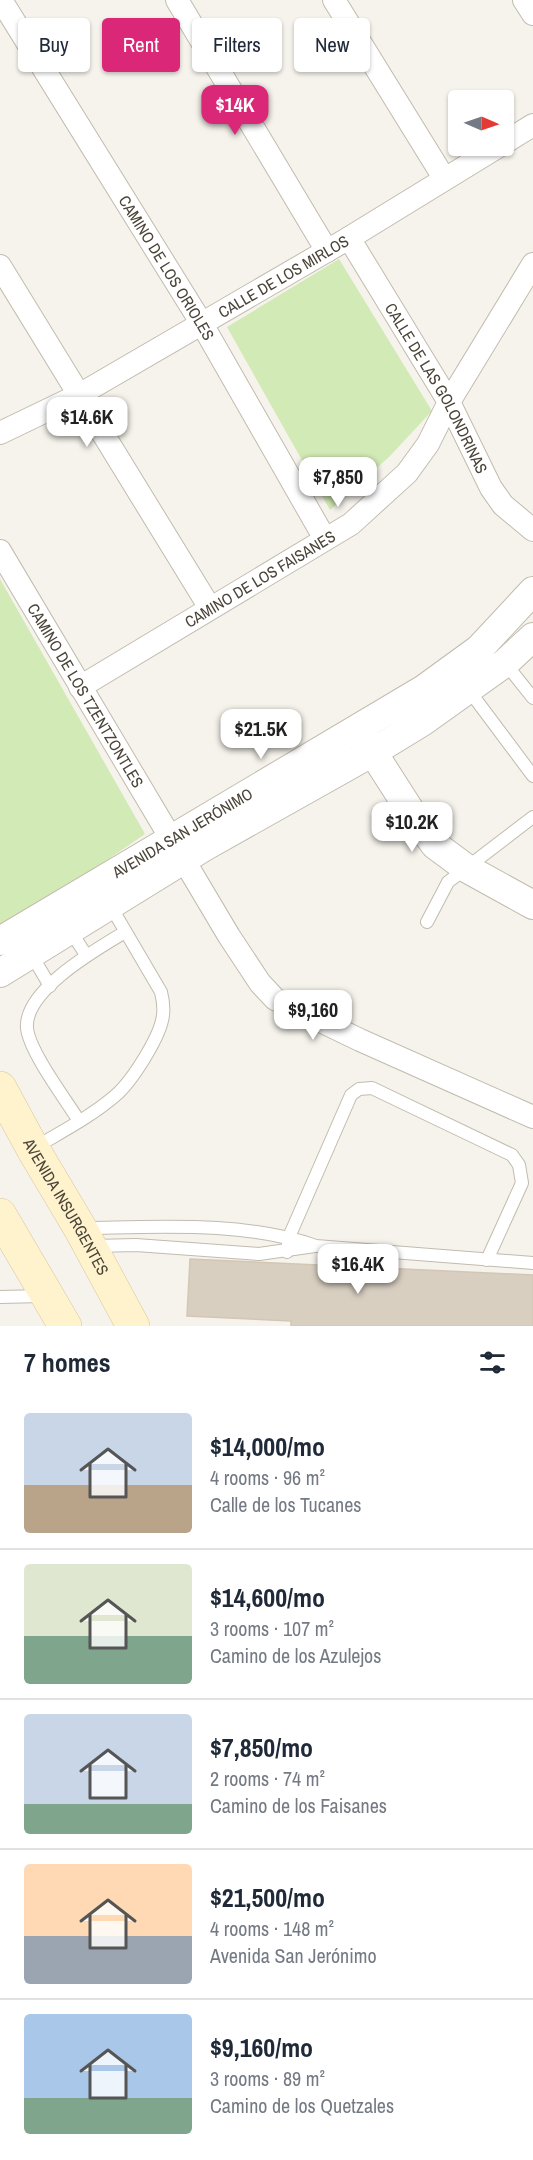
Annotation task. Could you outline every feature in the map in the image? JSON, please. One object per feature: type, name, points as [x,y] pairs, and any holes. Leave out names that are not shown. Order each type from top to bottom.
[{"type":"main road","name":"AVENIDA INSURGENTES","points":[[0,1088],[133,1326]]},
{"type":"main road","points":[[0,1215],[17,1255],[47,1296],[65,1326]]},
{"type":"street","name":"CAMINO DE LOS ORIOLES","points":[[1,0],[202,324],[326,539]]},
{"type":"street","points":[[177,0],[327,251]]},
{"type":"street","points":[[334,0],[444,178]]},
{"type":"street","points":[[524,0],[533,14]]},
{"type":"street","points":[[514,137],[533,125]]},
{"type":"street","name":"CALLE DE LOS MIRLOS","points":[[0,433],[79,395],[349,238],[482,156]]},
{"type":"street","name":"CALLE DE LAS GOLONDRINAS","points":[[349,238],[449,402],[491,488],[503,505],[533,530]]},
{"type":"street","name":"CAMINO DE LOS FAISANES","points":[[81,687],[360,517],[407,473],[428,444],[449,402],[533,264]]},
{"type":"street","points":[[0,266],[210,608]]},
{"type":"street","name":"CAMINO DE LOS TZENTZONTLES","points":[[0,550],[229,936],[260,983],[275,999],[360,1040],[533,1117]]},
{"type":"street","name":"AVENIDA SAN JERÓNIMO","points":[[0,940],[178,849],[365,741],[424,689],[479,649],[533,591]]},
{"type":"street","name":"AVENIDA SAN JERÓNIMO","points":[[365,741],[422,722],[505,663],[533,637]]},
{"type":"street","points":[[365,741],[412,815],[435,845],[466,868],[533,905]]},
{"type":"street","name":"AVENIDA SAN JERÓNIMO","points":[[0,973],[110,905],[178,849]]},
{"type":"lane","points":[[505,663],[533,698]]},
{"type":"lane","points":[[468,689],[533,776]]},
{"type":"lane","points":[[427,922],[448,882],[530,824]]},
{"type":"lane","points":[[33,1149],[117,1095],[135,1072],[159,1031],[164,1002],[161,992],[110,905]]},
{"type":"lane","points":[[70,930],[86,955]]},
{"type":"lane","points":[[79,1121],[34,1049],[27,1030],[28,1018],[31,1009],[50,986],[86,955],[126,932]]},
{"type":"lane","points":[[31,954],[50,986]]},
{"type":"lane","points":[[287,1252],[289,1237],[351,1095],[358,1089],[372,1088],[512,1155],[519,1165],[522,1183],[487,1260]]},
{"type":"lane","points":[[85,1237],[195,1227],[289,1237],[316,1246],[533,1263]]},
{"type":"lane","points":[[85,1237],[136,1245],[247,1254],[287,1252],[316,1246]]},
{"type":"lane","points":[[0,1297],[47,1296]]},
{"type":"green space","points":[[339,259],[432,411],[389,457],[330,510],[227,327]]},
{"type":"green space","points":[[0,579],[145,834],[66,888],[0,929]]},
{"type":"building","points":[[190,1259],[533,1275],[533,1326],[291,1326],[291,1321],[187,1316]]}]
